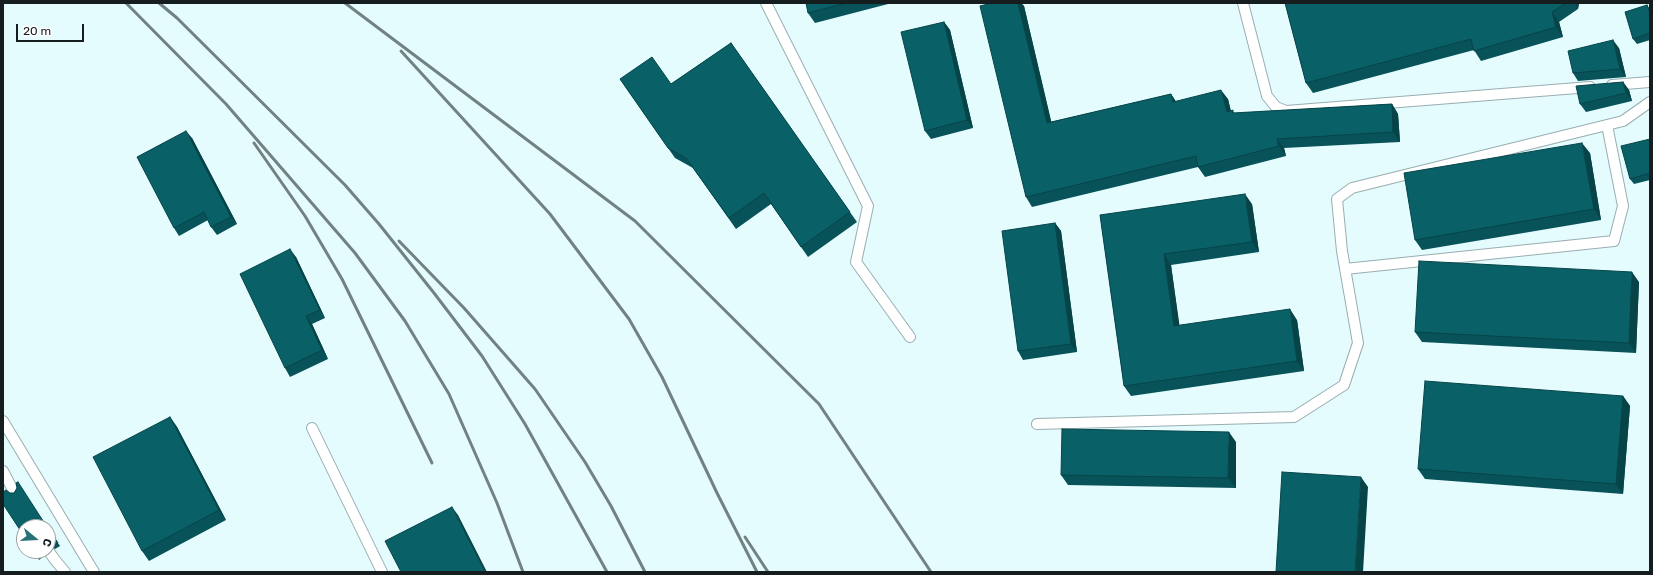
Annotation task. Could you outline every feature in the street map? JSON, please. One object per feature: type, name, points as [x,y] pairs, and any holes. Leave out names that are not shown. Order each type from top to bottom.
[{"type":"lane","points":[[766,3],[868,206],[856,262],[910,337]]},
{"type":"lane","points":[[1243,3],[1267,96],[1276,107],[1286,111],[1650,82]]},
{"type":"lane","points":[[1037,424],[1294,417],[1344,385],[1358,343],[1345,269],[1337,199],[1352,188],[1623,121],[1650,102]]},
{"type":"lane","points":[[1345,269],[1614,241],[1623,206],[1608,125]]},
{"type":"lane","points":[[3,421],[94,572]]},
{"type":"lane","points":[[312,428],[382,572]]},
{"type":"lane","points":[[3,472],[13,490]]},
{"type":"lane","points":[[55,559],[65,572]]},
{"type":"building","points":[[806,3],[846,3],[808,13]]},
{"type":"building","points":[[992,3],[1018,3],[1047,123],[1171,94],[1173,102],[1221,90],[1227,112],[1233,110],[1233,113],[1392,104],[1393,132],[1277,139],[1279,146],[1198,167],[1196,156],[1026,197],[980,6]]},
{"type":"building","points":[[1285,3],[1566,3],[1552,12],[1556,27],[1474,51],[1471,39],[1306,83]]},
{"type":"building","points":[[1647,5],[1650,13],[1650,33],[1633,39],[1625,12]]},
{"type":"building","points":[[944,22],[967,120],[925,131],[901,32]]},
{"type":"building","points":[[1613,40],[1620,69],[1573,73],[1568,51]]},
{"type":"building","points":[[731,43],[850,212],[801,247],[764,193],[729,218],[686,158],[668,148],[620,79],[652,57],[671,84]]},
{"type":"building","points":[[1623,82],[1626,93],[1580,104],[1576,86]]},
{"type":"building","points":[[186,131],[231,217],[211,227],[204,212],[174,228],[137,157]]},
{"type":"building","points":[[1650,139],[1650,173],[1630,179],[1621,146]]},
{"type":"building","points":[[1582,143],[1594,209],[1415,240],[1404,173]]},
{"type":"building","points":[[1245,194],[1252,242],[1164,254],[1174,326],[1290,309],[1297,361],[1124,386],[1100,215]]},
{"type":"building","points":[[1055,223],[1071,344],[1018,351],[1002,231]]},
{"type":"building","points":[[290,249],[320,310],[306,316],[322,350],[285,368],[240,274]]},
{"type":"building","points":[[1419,261],[1632,272],[1629,343],[1415,332]]},
{"type":"building","points":[[1425,381],[1623,396],[1616,484],[1418,469]]},
{"type":"building","points":[[170,417],[219,510],[142,551],[93,457]]},
{"type":"building","points":[[1062,429],[1229,432],[1228,478],[1061,475]]},
{"type":"building","points":[[1282,472],[1361,477],[1355,572],[1276,572]]},
{"type":"building","points":[[18,482],[42,519],[16,519],[16,524],[3,504],[3,492],[6,490],[10,493],[14,493],[17,488],[16,483]]},
{"type":"building","points":[[452,507],[485,572],[401,572],[385,541]]},
{"type":"railway","points":[[126,3],[226,104],[355,253],[405,321],[449,394],[497,503],[523,572]]},
{"type":"railway","points":[[159,3],[177,18],[345,185],[379,224],[434,293],[482,356],[525,424],[607,572]]},
{"type":"railway","points":[[345,3],[635,221],[819,404],[931,572]]},
{"type":"railway","points":[[401,51],[550,214],[629,319],[662,377],[717,493],[757,572]]},
{"type":"railway","points":[[254,143],[305,216],[342,279],[432,463]]},
{"type":"railway","points":[[399,241],[464,308],[535,389],[585,462],[611,506],[645,572]]},
{"type":"railway","points":[[745,537],[768,572]]}]
